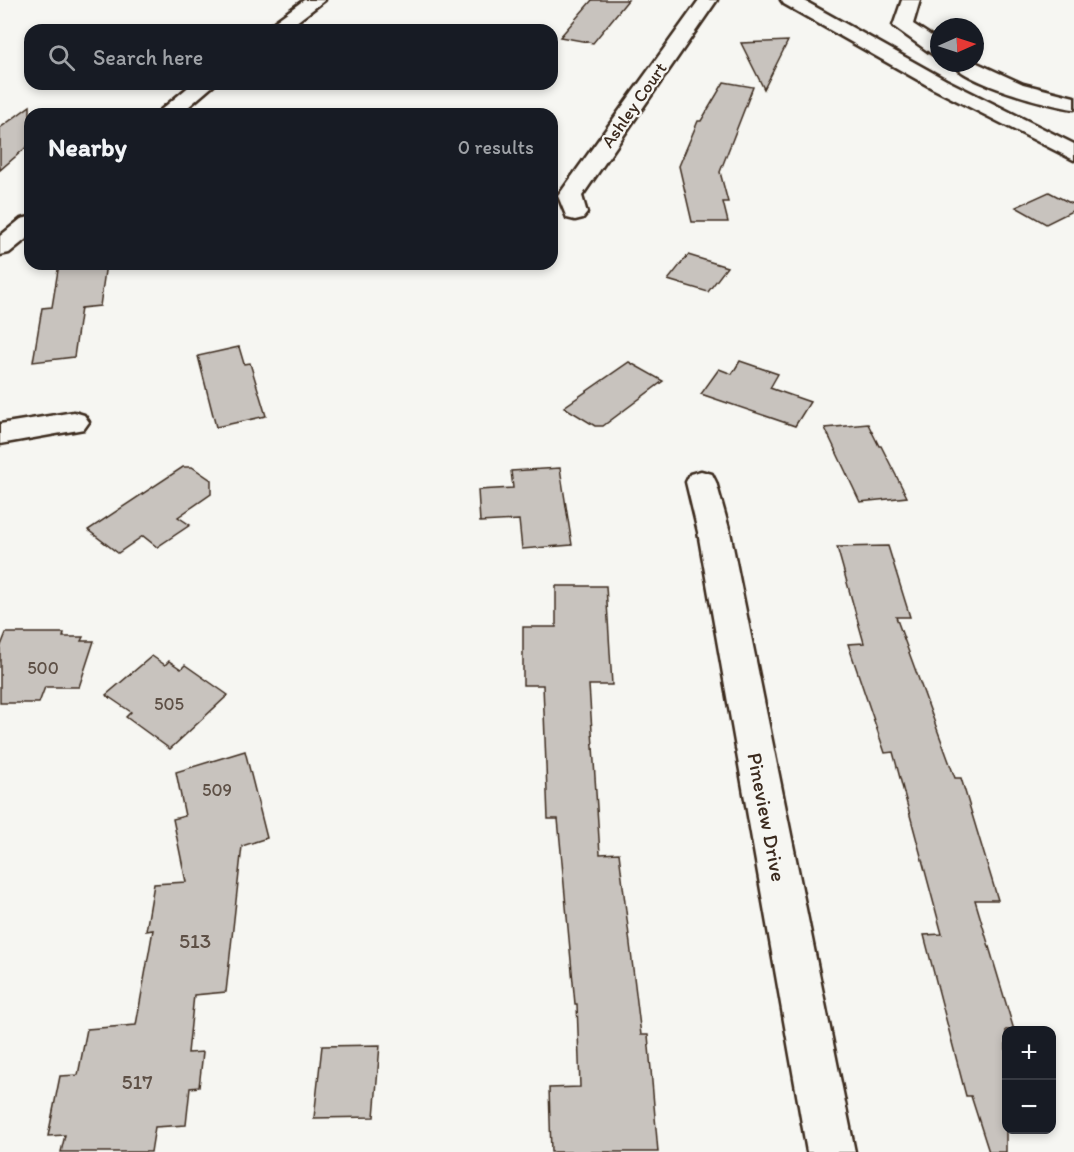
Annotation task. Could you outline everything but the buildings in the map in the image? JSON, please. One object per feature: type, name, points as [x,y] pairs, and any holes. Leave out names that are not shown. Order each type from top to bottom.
[{"type":"street","points":[[282,24],[316,0]]},
{"type":"street","name":"Ashley Court","points":[[575,213],[570,196],[708,0]]},
{"type":"street","points":[[790,0],[939,84],[1074,153]]},
{"type":"street","points":[[911,0],[903,26],[930,44]]},
{"type":"street","points":[[979,72],[1010,88],[1035,97],[1074,103]]},
{"type":"street","points":[[175,108],[197,90]]},
{"type":"street","points":[[0,248],[24,229]]},
{"type":"street","points":[[0,434],[74,422]]},
{"type":"street","name":"Pineview Drive","points":[[701,482],[714,532],[831,1152]]}]
